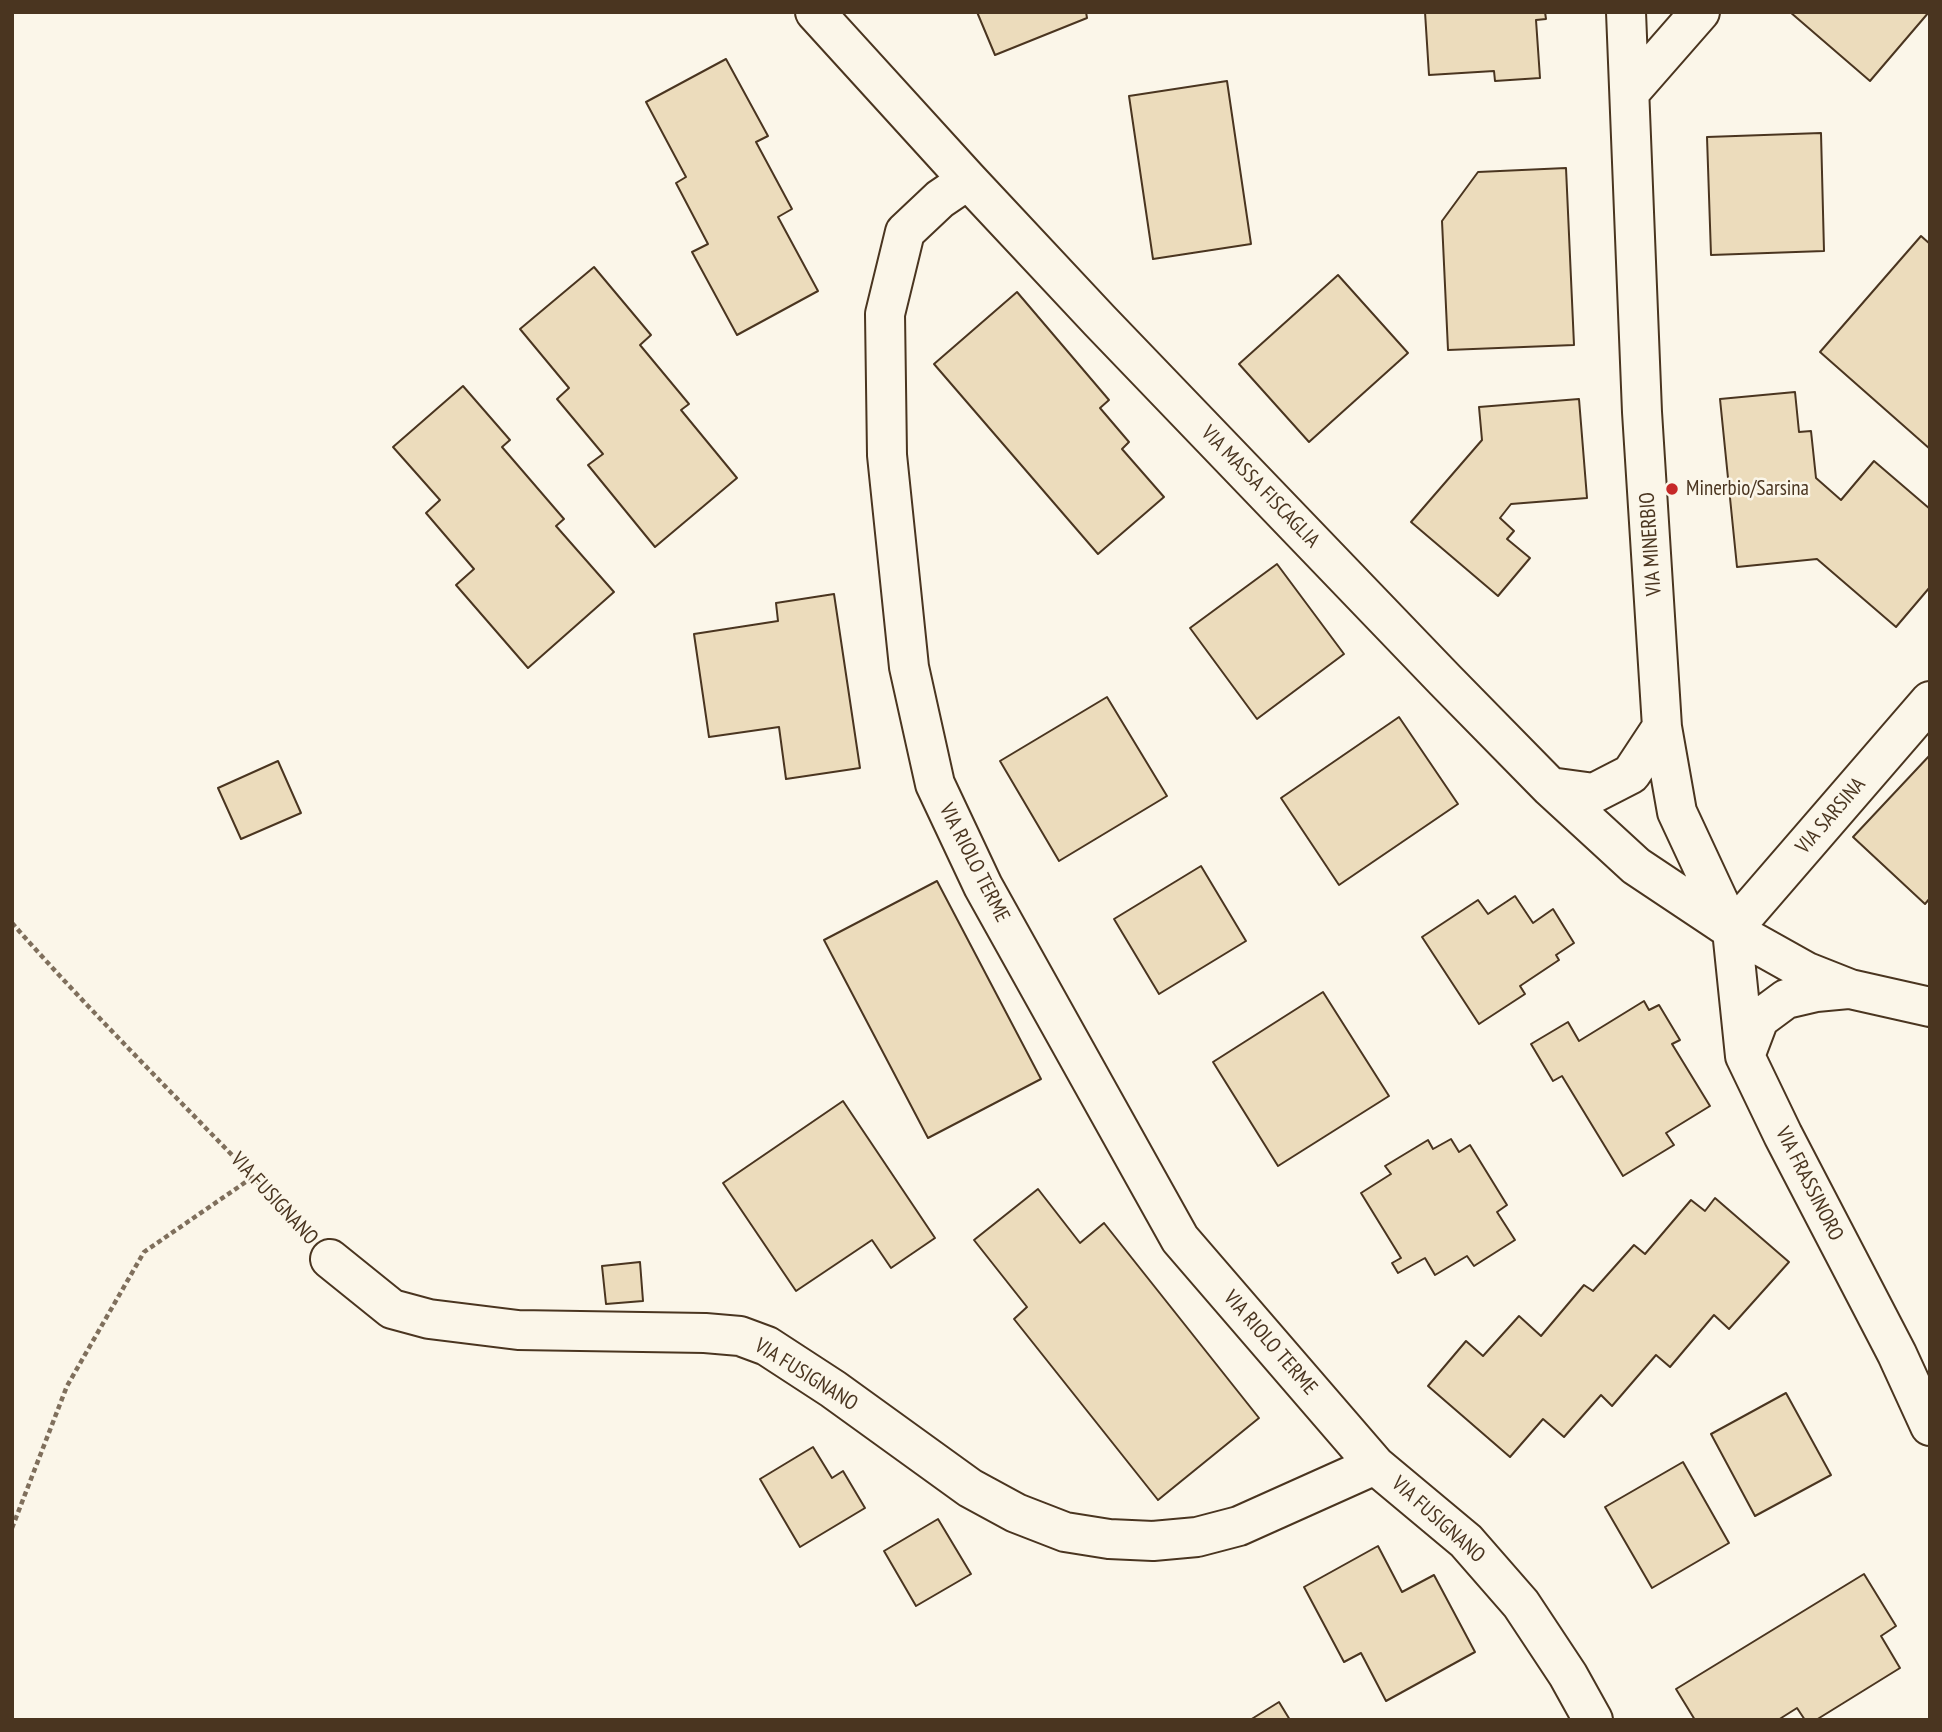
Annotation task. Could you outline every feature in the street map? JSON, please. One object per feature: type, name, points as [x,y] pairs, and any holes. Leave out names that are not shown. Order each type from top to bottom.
[{"type":"street","name":"VIA MASSA FISCAGLIA","points":[[815,12],[1148,371],[1550,787],[1636,866],[1732,930]]},
{"type":"street","name":"VIA MINERBIO","points":[[1626,12],[1642,412],[1662,727],[1677,812],[1732,930]]},
{"type":"street","points":[[1630,92],[1700,12]]},
{"type":"street","name":"VIA RIOLO TERME","points":[[968,180],[940,199],[905,232],[885,314],[887,455],[909,667],[935,784],[983,886],[1180,1239],[1375,1465]]},
{"type":"street","name":"VIA SARSINA","points":[[1732,930],[1930,701]]},
{"type":"street","points":[[1550,787],[1594,793],[1631,774],[1662,727]]},
{"type":"street","points":[[1732,930],[1807,972],[1850,989],[1930,1007]]},
{"type":"street","name":"VIA FRASSINORO","points":[[1732,930],[1745,1056],[1897,1354],[1930,1426]]},
{"type":"street","points":[[1745,1056],[1759,1019],[1786,999],[1816,992],[1850,989]]},
{"type":"street","name":"VIA FUSIGNANO","points":[[330,1259],[392,1309],[429,1319],[518,1329],[705,1333],[740,1336],[767,1346],[833,1389],[970,1488],[1017,1513],[1065,1532],[1120,1540],[1153,1541],[1197,1537],[1239,1526],[1375,1465],[1466,1541],[1521,1604],[1593,1720]]},
{"type":"path","name":"VIA FUSIGNANO","points":[[12,923],[64,981],[330,1259]]},
{"type":"path","points":[[12,1528],[67,1386],[144,1252],[253,1177]]},
{"type":"building","points":[[977,12],[1086,12],[1087,18],[995,55]]},
{"type":"building","points":[[1425,12],[1545,12],[1546,19],[1536,20],[1540,78],[1495,81],[1494,71],[1429,75]]},
{"type":"building","points":[[1790,12],[1929,12],[1870,81]]},
{"type":"building","points":[[726,59],[768,136],[756,142],[792,209],[778,217],[818,291],[737,335],[692,252],[708,244],[676,183],[686,177],[646,102]]},
{"type":"building","points":[[1227,81],[1251,244],[1153,259],[1129,96]]},
{"type":"building","points":[[1821,133],[1824,251],[1711,255],[1707,137]]},
{"type":"building","points":[[1566,168],[1574,345],[1448,350],[1442,221],[1478,172]]},
{"type":"building","points":[[1921,236],[1930,244],[1930,449],[1820,352]]},
{"type":"building","points":[[594,267],[651,335],[640,345],[689,404],[681,410],[737,478],[655,547],[588,465],[603,454],[557,399],[569,388],[520,329]]},
{"type":"building","points":[[1338,275],[1408,353],[1309,442],[1239,364]]},
{"type":"building","points":[[1017,292],[1109,400],[1100,408],[1129,442],[1122,449],[1164,497],[1098,554],[934,364]]},
{"type":"building","points":[[463,386],[510,440],[502,447],[564,519],[556,526],[614,592],[528,668],[456,585],[474,569],[426,513],[440,500],[393,447]]},
{"type":"building","points":[[1795,392],[1799,432],[1811,431],[1816,478],[1841,500],[1874,461],[1930,509],[1930,587],[1896,627],[1817,559],[1737,567],[1720,399]]},
{"type":"building","points":[[1579,399],[1587,498],[1511,504],[1500,518],[1514,531],[1507,539],[1530,558],[1498,596],[1411,522],[1482,440],[1479,407]]},
{"type":"building","points":[[1277,564],[1344,654],[1257,719],[1190,628]]},
{"type":"building","points":[[834,594],[860,768],[786,779],[779,727],[709,737],[694,634],[778,621],[776,603]]},
{"type":"building","points":[[1107,697],[1167,796],[1059,861],[1000,761]]},
{"type":"building","points":[[1399,717],[1458,804],[1339,885],[1281,798]]},
{"type":"building","points":[[1930,755],[1930,898],[1925,904],[1853,837]]},
{"type":"building","points":[[278,761],[301,813],[241,839],[218,788]]},
{"type":"building","points":[[1201,866],[1246,941],[1159,994],[1114,919]]},
{"type":"building","points":[[937,881],[1041,1079],[928,1138],[824,940]]},
{"type":"building","points":[[1515,896],[1533,923],[1553,909],[1574,943],[1556,955],[1559,960],[1520,986],[1525,994],[1479,1024],[1422,937],[1478,900],[1488,914]]},
{"type":"building","points":[[1323,992],[1389,1096],[1278,1166],[1213,1062]]},
{"type":"building","points":[[1644,1001],[1649,1010],[1659,1005],[1680,1040],[1672,1044],[1710,1106],[1666,1133],[1674,1145],[1623,1176],[1562,1076],[1553,1081],[1531,1044],[1568,1022],[1579,1041]]},
{"type":"building","points":[[843,1101],[935,1238],[891,1268],[872,1240],[796,1291],[723,1183]]},
{"type":"building","points":[[1451,1139],[1459,1152],[1470,1145],[1507,1205],[1497,1212],[1515,1240],[1474,1266],[1467,1256],[1435,1275],[1425,1258],[1398,1273],[1392,1263],[1401,1258],[1361,1193],[1391,1174],[1385,1166],[1428,1140],[1433,1149]]},
{"type":"building","points":[[1038,1189],[1080,1243],[1104,1223],[1259,1418],[1158,1500],[1014,1319],[1027,1307],[974,1240]]},
{"type":"building","points":[[1715,1198],[1789,1262],[1729,1329],[1714,1315],[1670,1367],[1656,1355],[1612,1406],[1601,1395],[1564,1437],[1543,1419],[1510,1457],[1428,1386],[1466,1341],[1483,1356],[1519,1316],[1541,1336],[1584,1285],[1593,1291],[1634,1245],[1645,1254],[1691,1200],[1705,1211]]},
{"type":"building","points":[[640,1262],[643,1301],[606,1304],[602,1266]]},
{"type":"building","points":[[1786,1393],[1831,1475],[1755,1516],[1711,1434]]},
{"type":"building","points":[[813,1447],[832,1478],[843,1471],[865,1508],[800,1547],[760,1479]]},
{"type":"building","points":[[1683,1462],[1729,1543],[1652,1588],[1605,1507]]},
{"type":"building","points":[[938,1519],[971,1574],[916,1606],[884,1551]]},
{"type":"building","points":[[1378,1546],[1402,1592],[1434,1575],[1475,1652],[1386,1701],[1361,1653],[1344,1662],[1304,1587]]},
{"type":"building","points":[[1864,1574],[1896,1626],[1881,1636],[1900,1668],[1816,1720],[1805,1720],[1797,1708],[1778,1720],[1695,1720],[1676,1689]]},
{"type":"building","points":[[1279,1702],[1290,1720],[1250,1720]]},
{"type":"place","name":"Minerbio/Sarsina","points":[[1672,489]]}]
